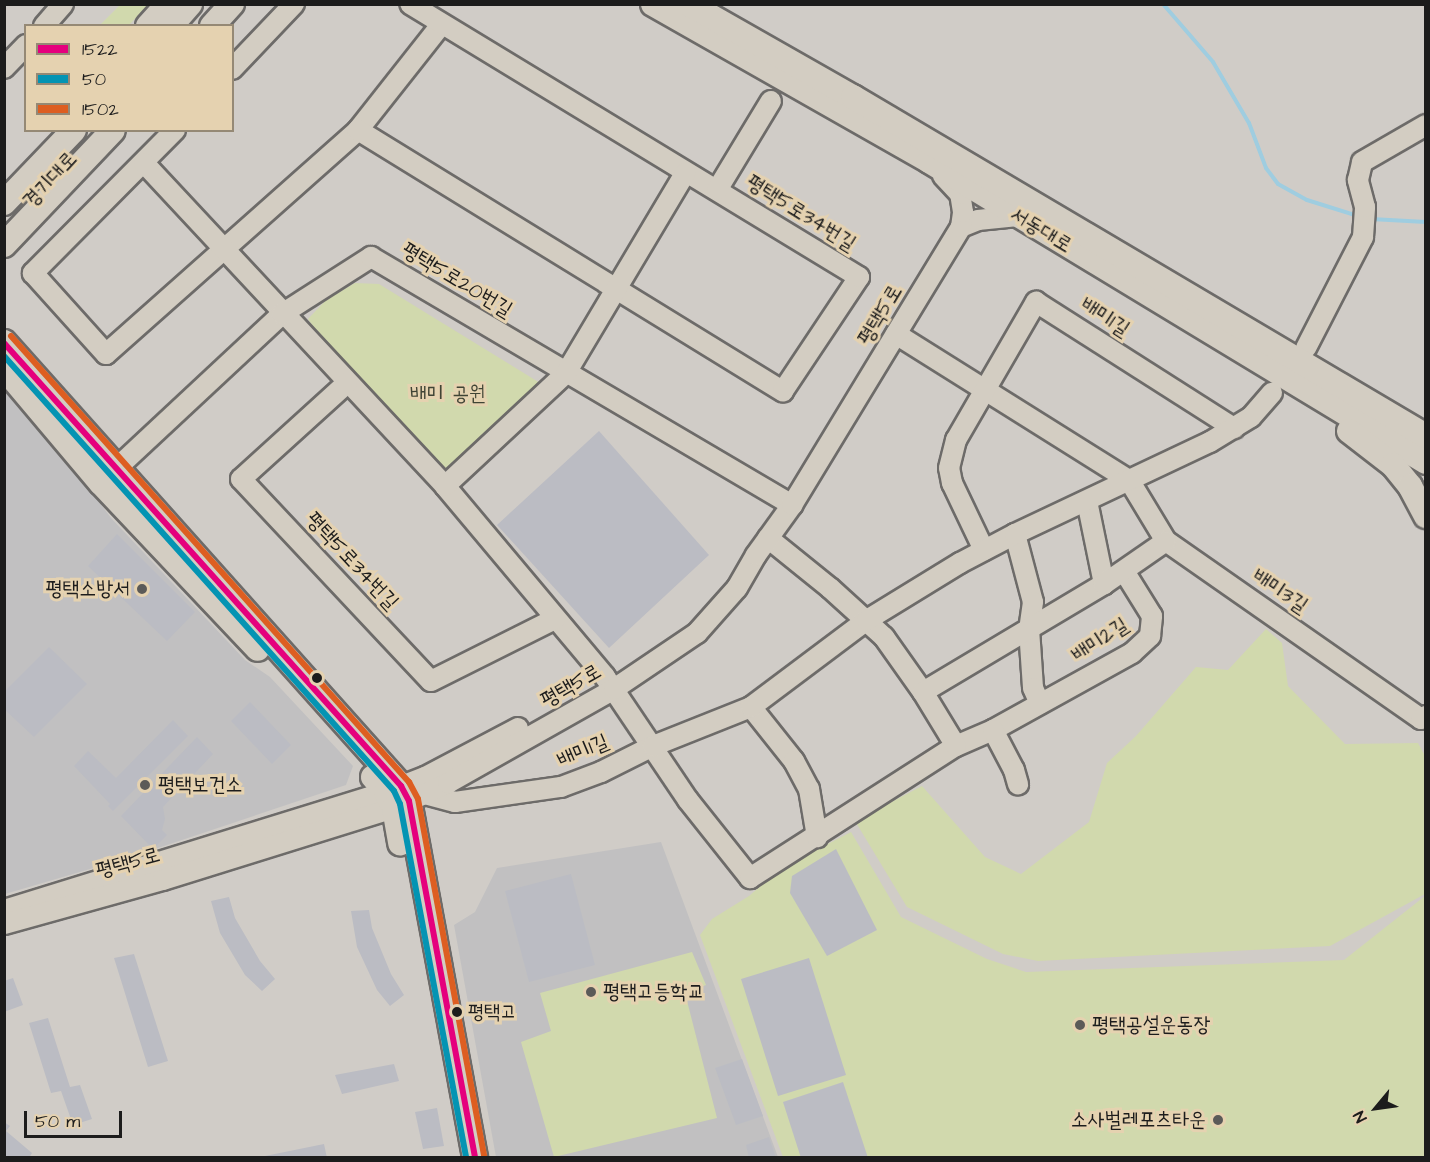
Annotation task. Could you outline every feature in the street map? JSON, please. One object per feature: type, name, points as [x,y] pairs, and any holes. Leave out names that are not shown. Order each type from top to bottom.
[{"type":"main road","points":[[150,24],[168,4]]},
{"type":"main road","points":[[173,24],[190,4]]},
{"type":"main road","points":[[195,24],[213,4]]},
{"type":"main road","points":[[214,24],[232,4]]},
{"type":"main road","name":"서동대로","points":[[653,4],[929,161],[1425,462]]},
{"type":"main road","name":"서동대로","points":[[689,4],[863,103],[1425,436]]},
{"type":"main road","points":[[4,183],[50,132]]},
{"type":"main road","name":"경기대로","points":[[4,203],[72,132]]},
{"type":"main road","name":"경기대로","points":[[4,229],[94,132]]},
{"type":"main road","points":[[4,245],[111,132]]},
{"type":"main road","points":[[1165,304],[1235,361],[1326,412],[1393,465],[1410,486],[1425,516]]},
{"type":"main road","points":[[4,342],[109,475]]},
{"type":"main road","points":[[4,368],[109,475],[403,796],[475,1158]]},
{"type":"main road","points":[[403,796],[462,1158]]},
{"type":"street","points":[[234,67],[294,4]]},
{"type":"street","name":"평택5로34번길","points":[[358,130],[783,391],[859,277],[441,26],[410,4]]},
{"type":"street","points":[[46,24],[60,5]]},
{"type":"street","points":[[173,132],[144,164],[33,273],[106,354],[358,130],[441,26]]},
{"type":"street","points":[[4,68],[24,47]]},
{"type":"street","points":[[717,190],[771,101]]},
{"type":"street","points":[[1306,348],[1363,237],[1365,207],[1358,180],[1362,162],[1425,125]]},
{"type":"street","points":[[929,161],[960,194],[963,212],[961,227],[978,220],[1018,216]]},
{"type":"street","points":[[144,164],[445,486],[614,689],[653,746]]},
{"type":"street","points":[[445,486],[566,373],[686,173]]},
{"type":"street","name":"평택5로","points":[[614,689],[697,633],[737,588],[792,505],[961,227]]},
{"type":"street","name":"평택5로20번길","points":[[109,475],[282,314],[371,257],[792,505]]},
{"type":"street","name":"배미1길","points":[[984,550],[952,483],[949,468],[956,440],[1036,302],[1234,428]]},
{"type":"street","points":[[896,334],[1129,480]]},
{"type":"street","name":"평택5로34번길","points":[[347,383],[241,479],[431,681],[555,619]]},
{"type":"street","name":"배미1길","points":[[403,796],[455,802],[561,787],[601,772],[653,746],[751,707],[867,620],[984,550],[1234,428],[1251,417],[1272,393]]},
{"type":"street","name":"배미3길","points":[[1129,480],[1166,541],[1421,719],[1425,716]]},
{"type":"street","points":[[1087,501],[1104,584]]},
{"type":"street","points":[[1015,534],[1033,602],[1029,629],[1033,688],[1040,704]]},
{"type":"street","points":[[768,538],[867,620],[884,638],[923,692],[956,746]]},
{"type":"street","points":[[923,692],[1104,584],[1166,541]]},
{"type":"street","name":"배미2길","points":[[653,746],[688,800],[750,878],[818,837],[956,746],[993,730],[1132,653],[1150,636],[1152,616],[1124,571]]},
{"type":"street","points":[[4,910],[403,796],[425,777],[587,692],[614,689]]},
{"type":"street","points":[[751,707],[794,761],[809,789],[818,837]]},
{"type":"street","points":[[993,730],[1014,770],[1018,784]]},
{"type":"street","name":"평택5로","points":[[4,924],[163,879],[403,796]]},
{"type":"shaded area","points":[[4,388],[73,467],[111,518],[245,660],[270,677],[353,766],[346,785],[134,856],[5,894]]},
{"type":"shaded area","name":"평택고등학교","points":[[661,842],[778,1157],[496,1157],[454,925],[475,912],[497,868]]},
{"type":"green space","points":[[120,5],[148,5],[130,24],[101,24]]},
{"type":"green space","name":"배미 공원","points":[[355,283],[379,284],[540,383],[452,472],[439,473],[328,348],[308,319],[326,300]]},
{"type":"green space","points":[[1266,629],[1282,643],[1288,686],[1345,744],[1418,743],[1425,756],[1425,894],[1330,946],[1038,961],[1003,954],[907,907],[855,821],[922,786],[985,857],[1021,874],[1089,822],[1107,763],[1136,736],[1196,667],[1228,670]]},
{"type":"green space","name":"평택공설운동장","points":[[851,832],[901,917],[987,959],[1026,972],[1344,960],[1425,896],[1425,1157],[783,1157],[700,935],[712,919],[749,896],[781,868]]},
{"type":"green space","points":[[692,952],[706,985],[685,993],[717,1118],[554,1157],[521,1042],[551,1031],[540,993]]},
{"type":"building","points":[[599,431],[709,555],[609,648],[497,525]]},
{"type":"building","name":"평택소방서","points":[[117,534],[195,612],[167,641],[88,566]]},
{"type":"building","points":[[49,647],[87,684],[34,737],[4,709],[4,692]]},
{"type":"building","points":[[250,702],[291,745],[272,764],[231,721]]},
{"type":"building","points":[[173,720],[188,736],[113,811],[108,806],[110,804],[74,766],[88,751],[116,778]]},
{"type":"building","points":[[197,737],[213,754],[163,807],[165,819],[162,830],[167,835],[153,849],[121,816]]},
{"type":"building","points":[[836,849],[877,930],[827,956],[790,893],[792,876]]},
{"type":"building","points":[[571,874],[595,965],[529,982],[505,891]]},
{"type":"building","points":[[229,897],[235,918],[260,961],[275,979],[262,991],[245,975],[220,933],[211,901]]},
{"type":"building","points":[[369,910],[372,928],[391,974],[404,995],[390,1006],[377,990],[357,947],[351,911]]},
{"type":"building","points":[[134,954],[168,1061],[148,1067],[114,958]]},
{"type":"building","points":[[809,958],[846,1075],[778,1096],[741,979]]},
{"type":"building","points":[[13,978],[23,1005],[4,1012],[4,981]]},
{"type":"building","points":[[48,1018],[70,1087],[80,1085],[92,1119],[73,1125],[61,1091],[51,1093],[29,1023]]},
{"type":"building","points":[[742,1059],[763,1116],[736,1125],[715,1068]]},
{"type":"building","points":[[394,1064],[399,1081],[342,1094],[335,1075]]},
{"type":"building","points":[[843,1082],[868,1158],[801,1158],[783,1102]]},
{"type":"building","points":[[437,1108],[444,1146],[423,1149],[415,1112]]},
{"type":"building","points":[[4,1122],[10,1126],[6,1131],[32,1153],[29,1158],[4,1158]]},
{"type":"building","points":[[769,1137],[776,1158],[749,1158],[746,1145]]},
{"type":"building","points":[[324,1144],[327,1158],[265,1158],[265,1156]]},
{"type":"waterway","points":[[1163,4],[1213,62],[1249,123],[1266,168],[1278,184],[1307,200],[1358,216]]},
{"type":"waterway","points":[[1371,219],[1426,222]]},
{"type":"transit line","name":"1502","points":[[11,336],[409,782],[418,799],[484,1156]]},
{"type":"transit line","name":"1522","points":[[4,343],[401,786],[409,801],[475,1158]]},
{"type":"transit line","name":"50","points":[[4,356],[394,791],[400,804],[466,1158]]},
{"type":"place","name":"평택소방서","points":[[142,589]]},
{"type":"place","name":"평택보건소","points":[[145,785]]},
{"type":"place","name":"평택고등학교","points":[[591,992]]},
{"type":"place","name":"평택고","points":[[457,1012]]},
{"type":"place","name":"평택공설운동장","points":[[1080,1025]]},
{"type":"place","name":"소사벌레포츠타운","points":[[1218,1120]]}]
